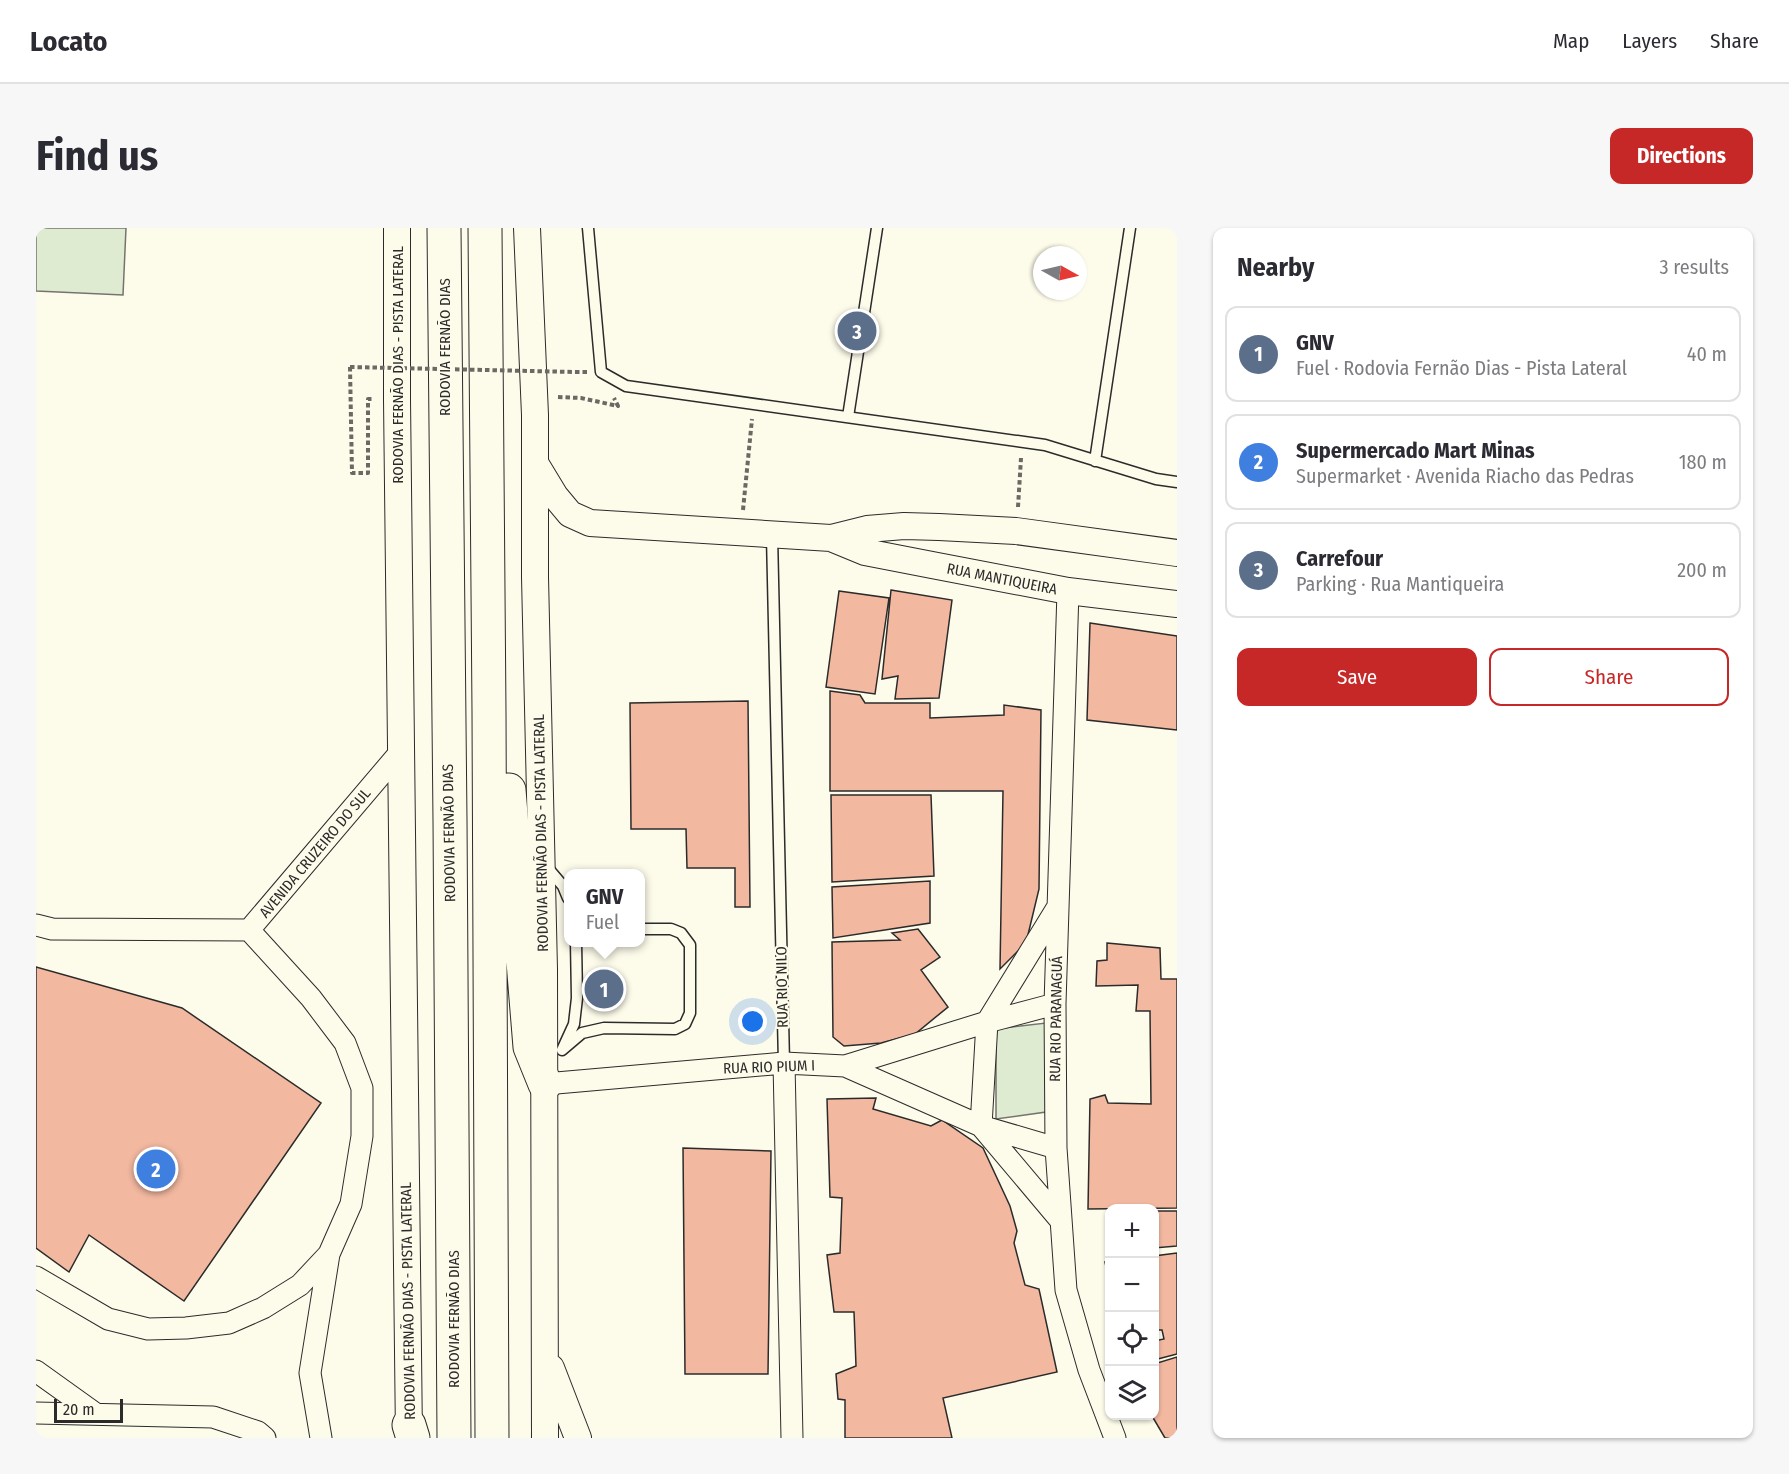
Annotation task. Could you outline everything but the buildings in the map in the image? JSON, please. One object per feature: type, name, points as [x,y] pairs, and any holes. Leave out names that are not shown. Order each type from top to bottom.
[{"type":"highway","name":"RODOVIA FERNÃO DIAS","points":[[444,228],[454,1127],[454,1438]]},
{"type":"highway","points":[[485,228],[492,1438]]},
{"type":"highway","points":[[489,712],[508,780],[530,1047],[551,1066]]},
{"type":"street","name":"RODOVIA FERNÃO DIAS - PISTA LATERAL","points":[[397,228],[397,400],[411,1434]]},
{"type":"street","name":"RODOVIA FERNÃO DIAS - PISTA LATERAL","points":[[527,228],[535,415],[542,861],[551,1066],[545,1438]]},
{"type":"street","name":"RUA MANTIQUEIRA","points":[[535,462],[555,496],[570,514],[590,523],[831,538],[867,529],[904,526],[1016,531],[1177,554]]},
{"type":"street","points":[[932,565],[930,553],[939,527]]},
{"type":"street","name":"RUA MANTIQUEIRA","points":[[831,538],[865,552],[1068,591],[1177,604]]},
{"type":"street","name":"RUA RIO PARANAGUÁ","points":[[1068,591],[1055,1004],[1056,1148],[1066,1290],[1089,1370],[1115,1438]]},
{"type":"street","name":"AVENIDA CRUZEIRO DO SUL","points":[[36,925],[52,929],[249,930],[402,750]]},
{"type":"street","points":[[1058,906],[987,1022],[981,1126],[1061,1221]]},
{"type":"street","points":[[249,930],[311,998],[345,1043],[362,1088],[362,1136],[351,1204],[329,1254],[310,1373],[321,1438]]},
{"type":"street","name":"RUA RIO PIUM I","points":[[551,1066],[784,1063],[845,1066],[987,1022],[1055,1004]]},
{"type":"street","name":"RUA RIO NILO","points":[[784,1063],[792,1438]]},
{"type":"street","points":[[845,1066],[981,1126],[1056,1148]]},
{"type":"street","points":[[36,1277],[108,1319],[148,1329],[186,1328],[229,1323],[263,1308],[300,1285],[329,1254]]},
{"type":"street","points":[[545,1352],[578,1438]]},
{"type":"street","points":[[36,1371],[96,1414]]},
{"type":"street","points":[[36,1413],[213,1417],[258,1432],[265,1438]]},
{"type":"lane","points":[[588,228],[601,372],[626,386],[1045,446],[1156,479],[1177,482]]},
{"type":"lane","points":[[848,417],[876,228]]},
{"type":"lane","points":[[1095,461],[1130,228]]},
{"type":"lane","name":"RUA RIO NILO","points":[[772,536],[784,1063]]},
{"type":"lane","points":[[542,861],[564,888]]},
{"type":"lane","points":[[551,1066],[582,1033],[604,1028],[675,1029],[686,1024],[690,1012],[690,945],[681,933],[671,929],[645,929]]},
{"type":"lane","points":[[551,1066],[574,1024],[577,998],[576,947]]},
{"type":"path","points":[[369,399],[368,473],[352,473],[350,367],[575,372]]},
{"type":"path","points":[[535,415],[549,397],[581,398],[618,406],[601,372]]},
{"type":"path","points":[[740,531],[754,404]]},
{"type":"path","points":[[1016,531],[1022,442]]},
{"type":"green space","points":[[36,228],[126,228],[123,295],[36,291]]},
{"type":"green space","points":[[1046,1023],[1046,1112],[996,1119],[996,1029]]},
{"type":"place","name":"Carrefour","points":[[857,331]]},
{"type":"place","name":"GNV","points":[[604,989]]},
{"type":"place","name":"Supermercado Mart Minas","points":[[156,1169]]}]
